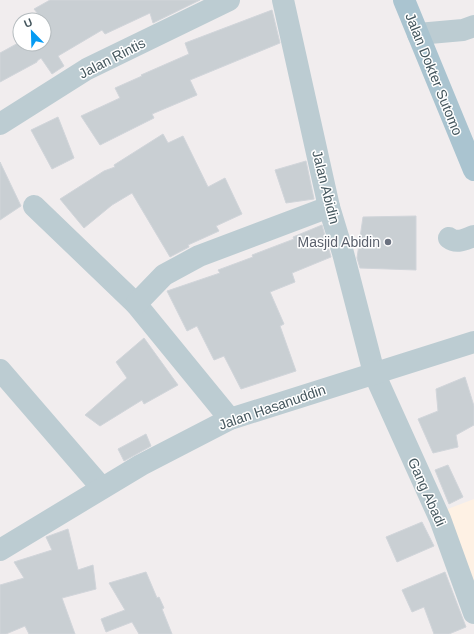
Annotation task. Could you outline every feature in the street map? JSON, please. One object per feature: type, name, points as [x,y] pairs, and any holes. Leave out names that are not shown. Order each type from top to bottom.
[{"type":"main road","name":"Jalan Dokter Sutomo","points":[[404,0],[474,170]]},
{"type":"street","name":"Jalan Rintis","points":[[0,124],[87,69],[229,0]]},
{"type":"street","name":"Jalan Abidin","points":[[283,0],[329,207],[343,253],[374,373]]},
{"type":"street","points":[[418,34],[463,30],[474,26]]},
{"type":"street","points":[[34,206],[136,304],[230,419]]},
{"type":"street","points":[[136,304],[164,275],[192,259],[329,207]]},
{"type":"street","points":[[449,238],[456,242],[474,236]]},
{"type":"street","name":"Jalan Hasanuddin","points":[[0,550],[141,465],[230,419],[474,342]]},
{"type":"street","points":[[0,370],[102,488]]},
{"type":"street","name":"Gang Abadi","points":[[374,373],[440,519],[474,613]]},
{"type":"shaded area","points":[[474,499],[474,584],[445,510]]},
{"type":"building","points":[[50,0],[200,0],[153,23],[150,13],[105,34],[102,30],[58,56],[64,66],[52,74],[41,58],[37,62],[0,82],[0,53],[12,46],[12,52],[52,52],[52,12],[36,12],[34,9]]},
{"type":"building","points":[[272,10],[280,43],[190,80],[197,95],[152,114],[154,118],[100,145],[81,116],[120,98],[115,88],[189,54],[185,43]]},
{"type":"building","points":[[58,117],[74,158],[52,169],[31,130]]},
{"type":"building","points":[[163,134],[168,143],[183,136],[208,187],[225,178],[242,214],[216,226],[219,231],[188,245],[189,247],[170,257],[132,193],[112,205],[84,228],[60,199],[104,171],[115,167],[114,165]]},
{"type":"building","points":[[306,161],[314,199],[286,203],[275,170]]},
{"type":"building","points":[[0,162],[21,206],[0,220]]},
{"type":"building","name":"Masjid Abidin","points":[[416,216],[416,270],[360,268],[357,258],[363,217]]},
{"type":"building","points":[[322,225],[331,257],[292,273],[295,282],[270,292],[284,324],[280,326],[296,371],[241,389],[224,356],[214,360],[197,326],[187,331],[167,291],[220,273],[218,270],[253,257],[252,255],[294,239],[293,237]]},
{"type":"building","points":[[144,338],[178,385],[144,404],[142,400],[100,426],[85,415],[127,378],[116,362]]},
{"type":"building","points":[[465,377],[474,406],[474,425],[456,435],[458,447],[433,453],[418,419],[438,411],[436,389]]},
{"type":"building","points":[[146,434],[151,446],[124,461],[118,449]]},
{"type":"building","points":[[448,465],[463,497],[449,504],[435,470]]},
{"type":"building","points":[[422,522],[434,546],[397,562],[386,537]]},
{"type":"building","points":[[68,529],[78,570],[93,565],[96,589],[62,598],[75,634],[29,634],[25,626],[6,634],[0,634],[0,585],[24,578],[14,562],[52,550],[46,537]]},
{"type":"building","points":[[146,572],[157,598],[159,597],[164,608],[162,609],[172,634],[139,634],[132,622],[106,632],[101,619],[125,610],[109,583]]},
{"type":"building","points":[[445,572],[466,627],[449,634],[434,634],[424,607],[412,612],[402,590]]},
{"type":"place","name":"Masjid Abidin","points":[[388,242]]}]
